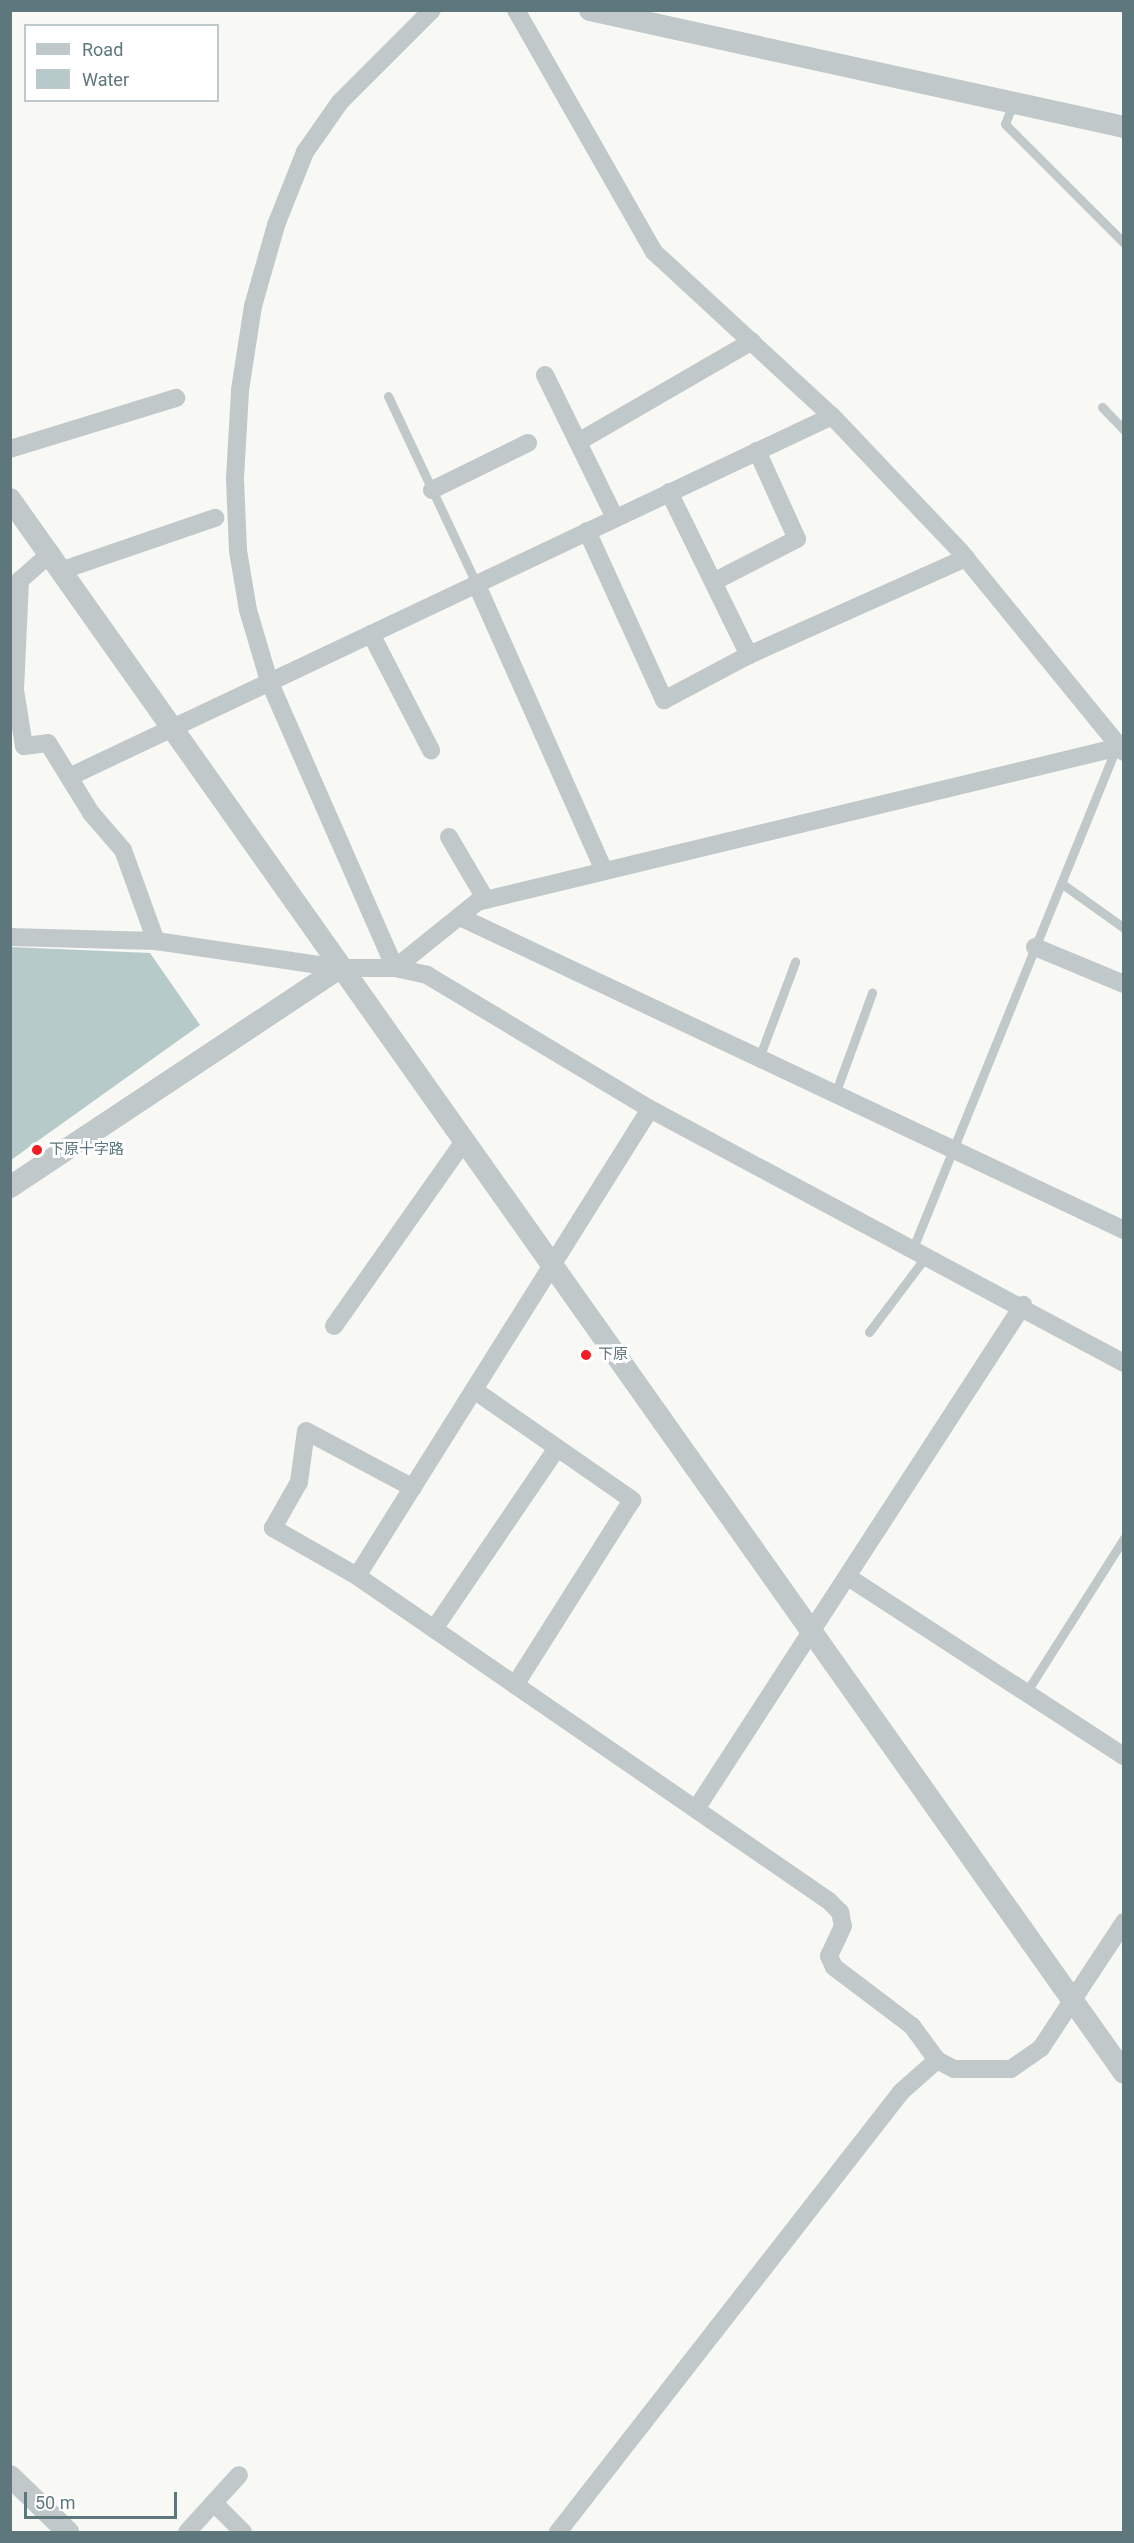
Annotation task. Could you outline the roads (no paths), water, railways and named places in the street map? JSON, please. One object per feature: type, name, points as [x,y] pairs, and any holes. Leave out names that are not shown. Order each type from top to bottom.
[{"type":"street","points":[[395,968],[269,681],[248,610],[238,551],[235,478],[240,390],[253,306],[276,225],[305,152],[340,102],[432,10]]},
{"type":"street","points":[[395,968],[460,917],[486,900],[604,870],[1121,749],[966,558],[832,416],[654,252],[516,10]]},
{"type":"street","points":[[590,10],[1124,127]]},
{"type":"street","points":[[578,442],[752,341]]},
{"type":"street","points":[[545,375],[615,518]]},
{"type":"street","points":[[10,449],[176,398]]},
{"type":"street","points":[[69,777],[175,729],[269,681],[832,416]]},
{"type":"street","points":[[432,490],[528,442]]},
{"type":"street","points":[[715,581],[797,539],[757,452]]},
{"type":"street","points":[[669,492],[715,581],[748,656]]},
{"type":"street","points":[[10,499],[175,729],[339,968],[814,1629],[1124,2073]]},
{"type":"street","points":[[156,941],[123,850],[69,777],[48,743],[24,746],[15,690],[20,580],[57,562],[215,518]]},
{"type":"street","points":[[587,531],[664,700],[748,656],[966,558]]},
{"type":"street","points":[[476,583],[604,870]]},
{"type":"street","points":[[370,634],[431,750]]},
{"type":"street","points":[[449,837],[486,900]]},
{"type":"street","points":[[460,917],[1124,1230]]},
{"type":"street","points":[[10,937],[156,941],[339,968],[395,968],[426,975],[650,1109],[1023,1305],[1124,1363]]},
{"type":"street","points":[[1035,947],[1124,984]]},
{"type":"street","points":[[10,1187],[339,968]]},
{"type":"street","points":[[357,1576],[650,1109]]},
{"type":"street","points":[[334,1326],[464,1141]]},
{"type":"street","points":[[696,1809],[1023,1305]]},
{"type":"street","points":[[474,1390],[632,1500],[515,1685]]},
{"type":"street","points":[[413,1488],[306,1431],[299,1482],[273,1528],[357,1576],[834,1906],[843,1926],[829,1956],[834,1967],[912,2026],[937,2061],[954,2069],[1011,2069],[1041,2048],[1124,1922]]},
{"type":"street","points":[[434,1629],[557,1448]]},
{"type":"street","points":[[848,1577],[1124,1756]]},
{"type":"street","points":[[558,2532],[901,2092],[937,2061]]},
{"type":"street","points":[[188,2532],[239,2475]]},
{"type":"street","points":[[10,2476],[68,2532]]},
{"type":"street","points":[[214,2503],[243,2532]]},
{"type":"lane","points":[[1014,103],[1005,124],[1124,243]]},
{"type":"lane","points":[[388,396],[476,583]]},
{"type":"lane","points":[[1102,407],[1124,430]]},
{"type":"lane","points":[[869,1332],[920,1251],[953,1149],[1061,883],[1121,749]]},
{"type":"lane","points":[[1061,883],[1124,928]]},
{"type":"lane","points":[[759,1058],[795,962]]},
{"type":"lane","points":[[835,1094],[872,993]]},
{"type":"lane","points":[[1027,1691],[1124,1538]]},
{"type":"water","points":[[11,947],[150,953],[200,1025],[11,1160]]},
{"type":"place","name":"下原十字路","points":[[37,1150]]},
{"type":"place","name":"下原","points":[[586,1355]]}]
